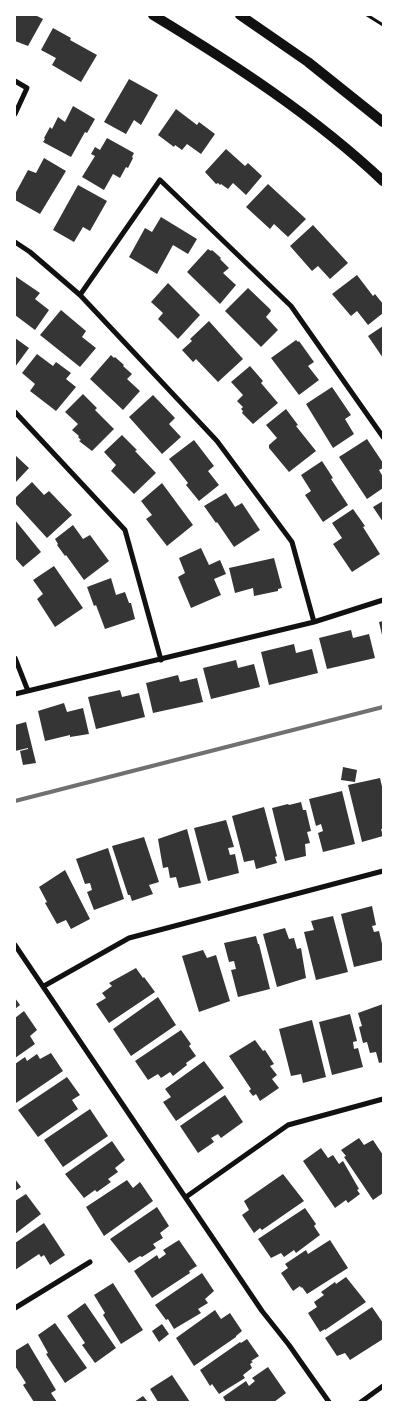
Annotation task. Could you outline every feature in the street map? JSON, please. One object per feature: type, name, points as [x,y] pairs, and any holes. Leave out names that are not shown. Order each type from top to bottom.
[{"type":"main road","points":[[153,15],[206,47],[282,98],[356,156],[383,181]]},
{"type":"main road","points":[[240,15],[308,62],[383,122]]},
{"type":"street","points":[[15,82],[27,88],[15,114]]},
{"type":"street","points":[[80,296],[160,180],[291,306],[383,437]]},
{"type":"street","points":[[15,242],[30,252],[80,296],[217,441],[292,542],[314,622]]},
{"type":"street","points":[[15,412],[125,530],[161,660]]},
{"type":"street","points":[[15,694],[314,622],[383,600]]},
{"type":"street","points":[[15,658],[28,691]]},
{"type":"street","points":[[44,986],[130,938],[383,871]]},
{"type":"street","points":[[15,946],[44,986],[262,1311],[289,1345],[329,1402]]},
{"type":"street","points":[[186,1197],[288,1125],[383,1099]]},
{"type":"street","points":[[15,1308],[90,1262]]},
{"type":"street","points":[[361,1402],[383,1386]]},
{"type":"path","points":[[367,15],[383,25]]},
{"type":"building","points":[[15,15],[35,15],[43,19],[28,46],[15,41]]},
{"type":"building","points":[[53,28],[97,55],[81,82],[52,65],[56,58],[41,50]]},
{"type":"building","points":[[129,79],[158,95],[141,125],[134,120],[126,134],[104,122]]},
{"type":"building","points":[[73,106],[95,119],[87,133],[85,132],[71,157],[43,142],[50,127],[52,129],[58,117],[65,122]]},
{"type":"building","points":[[176,109],[197,125],[199,122],[215,134],[201,154],[187,144],[182,150],[175,145],[174,147],[158,135]]},
{"type":"building","points":[[107,138],[134,153],[128,168],[126,167],[120,178],[113,174],[104,190],[82,177],[95,156],[91,154],[95,147],[100,150]]},
{"type":"building","points":[[226,149],[245,166],[248,163],[262,176],[246,195],[233,183],[228,189],[221,184],[216,184],[205,172]]},
{"type":"building","points":[[44,158],[66,171],[40,214],[15,200],[15,194],[28,170],[36,173]]},
{"type":"building","points":[[268,184],[306,219],[288,237],[274,224],[270,229],[246,207]]},
{"type":"building","points":[[78,185],[107,201],[90,231],[83,227],[74,242],[53,230]]},
{"type":"building","points":[[161,217],[197,239],[188,254],[173,245],[157,274],[129,257],[145,228],[152,232]]},
{"type":"building","points":[[313,225],[348,263],[330,279],[318,266],[312,271],[290,246]]},
{"type":"building","points":[[208,249],[221,258],[229,268],[223,273],[236,285],[220,304],[187,272]]},
{"type":"building","points":[[357,275],[373,296],[375,294],[383,304],[383,313],[368,325],[357,311],[351,316],[332,294]]},
{"type":"building","points":[[15,276],[40,293],[35,299],[49,310],[35,330],[15,315]]},
{"type":"building","points":[[168,283],[200,315],[178,339],[158,319],[163,313],[151,302]]},
{"type":"building","points":[[248,288],[270,309],[271,311],[266,317],[278,330],[261,347],[225,311]]},
{"type":"building","points":[[61,310],[86,331],[82,337],[96,348],[80,367],[40,335]]},
{"type":"building","points":[[209,321],[243,359],[218,382],[196,359],[193,362],[182,350],[192,341],[190,339]]},
{"type":"building","points":[[383,326],[383,358],[368,336]]},
{"type":"building","points":[[15,338],[29,348],[15,367]]},
{"type":"building","points":[[296,340],[299,341],[314,362],[308,366],[319,380],[299,395],[271,358]]},
{"type":"building","points":[[37,354],[53,366],[56,362],[71,373],[66,379],[76,387],[56,411],[30,391],[35,384],[22,373]]},
{"type":"building","points":[[111,355],[132,374],[127,379],[140,391],[123,410],[90,379]]},
{"type":"building","points":[[250,366],[278,403],[253,424],[242,413],[241,409],[243,407],[237,401],[243,395],[231,382]]},
{"type":"building","points":[[332,387],[351,415],[345,419],[354,434],[333,448],[306,404]]},
{"type":"building","points":[[83,394],[97,408],[95,410],[114,429],[92,451],[79,441],[81,440],[79,436],[72,430],[78,424],[65,412]]},
{"type":"building","points":[[153,395],[175,418],[169,424],[181,437],[162,454],[129,417]]},
{"type":"building","points":[[286,409],[298,425],[296,426],[316,451],[289,472],[269,448],[269,445],[277,438],[266,425]]},
{"type":"building","points":[[122,435],[156,473],[134,494],[111,471],[116,465],[104,452]]},
{"type":"building","points":[[367,439],[383,463],[383,468],[379,470],[383,477],[383,488],[367,499],[339,457]]},
{"type":"building","points":[[194,440],[214,466],[208,471],[219,485],[199,501],[186,485],[188,483],[169,459]]},
{"type":"building","points":[[15,455],[29,468],[15,483]]},
{"type":"building","points":[[322,461],[348,505],[323,522],[305,495],[311,491],[301,475]]},
{"type":"building","points":[[32,482],[44,495],[49,491],[72,515],[47,538],[15,503],[15,498]]},
{"type":"building","points":[[162,483],[193,525],[167,546],[146,519],[152,515],[141,501]]},
{"type":"building","points":[[226,493],[235,507],[242,503],[260,530],[234,547],[204,506]]},
{"type":"building","points":[[383,501],[383,522],[373,507]]},
{"type":"building","points":[[353,509],[365,526],[363,527],[380,554],[352,572],[333,544],[342,538],[332,523]]},
{"type":"building","points":[[15,520],[41,552],[23,567],[15,558]]},
{"type":"building","points":[[73,525],[83,539],[90,535],[109,561],[84,580],[57,545],[55,539]]},
{"type":"building","points":[[201,548],[209,565],[220,560],[226,574],[214,579],[221,595],[191,608],[178,577],[185,573],[179,558]]},
{"type":"building","points":[[274,558],[282,588],[278,589],[278,591],[254,596],[253,588],[235,593],[229,568]]},
{"type":"building","points":[[54,566],[83,608],[55,627],[37,599],[43,594],[33,580]]},
{"type":"building","points":[[111,578],[116,595],[125,592],[129,603],[131,603],[135,619],[105,629],[87,587]]},
{"type":"building","points":[[383,621],[383,635],[382,635],[379,622]]},
{"type":"building","points":[[351,630],[353,638],[369,634],[375,658],[327,669],[319,638]]},
{"type":"building","points":[[294,644],[296,653],[312,649],[318,673],[269,685],[261,652]]},
{"type":"building","points":[[236,660],[238,668],[254,664],[260,687],[211,699],[203,668]]},
{"type":"building","points":[[178,675],[180,682],[197,678],[203,702],[153,713],[146,683]]},
{"type":"building","points":[[120,690],[122,697],[139,693],[145,717],[96,729],[88,697]]},
{"type":"building","points":[[64,703],[67,712],[83,708],[89,734],[70,737],[70,735],[45,741],[38,711]]},
{"type":"building","points":[[26,722],[36,763],[23,765],[20,751],[28,748],[15,751],[15,725]]},
{"type":"building","points":[[343,767],[357,770],[355,782],[341,780]]},
{"type":"building","points":[[380,778],[383,791],[383,829],[381,829],[383,836],[362,842],[348,785]]},
{"type":"building","points":[[342,791],[355,844],[323,852],[318,833],[323,831],[321,824],[316,826],[309,799]]},
{"type":"building","points":[[301,802],[303,810],[306,810],[311,831],[307,832],[310,843],[305,844],[306,856],[285,861],[272,808]]},
{"type":"building","points":[[264,807],[277,856],[275,857],[277,863],[256,869],[254,860],[244,862],[232,816]]},
{"type":"building","points":[[226,820],[234,847],[228,848],[230,855],[235,854],[239,873],[208,881],[194,828]]},
{"type":"building","points":[[187,829],[201,883],[179,888],[176,877],[170,878],[168,867],[163,868],[158,839]]},
{"type":"building","points":[[144,837],[159,882],[149,885],[153,894],[132,901],[130,895],[128,895],[112,846]]},
{"type":"building","points":[[108,848],[124,899],[94,910],[87,892],[92,890],[90,883],[85,884],[76,859]]},
{"type":"building","points":[[65,870],[90,919],[71,929],[66,920],[57,924],[45,903],[47,902],[39,887]]},
{"type":"building","points":[[372,906],[376,925],[372,926],[374,932],[379,931],[383,948],[383,960],[354,967],[341,914]]},
{"type":"building","points":[[333,916],[348,972],[316,980],[304,932],[314,930],[311,921]]},
{"type":"building","points":[[285,928],[289,939],[294,938],[297,949],[301,948],[306,978],[277,987],[263,934]]},
{"type":"building","points":[[256,936],[270,989],[238,997],[231,970],[236,969],[234,961],[229,962],[224,943]]},
{"type":"building","points":[[203,950],[207,958],[216,955],[230,1001],[199,1012],[182,956]]},
{"type":"building","points":[[136,968],[155,992],[109,1023],[96,1004],[106,998],[102,993],[112,986],[109,983]]},
{"type":"building","points":[[158,997],[176,1025],[131,1056],[113,1029]]},
{"type":"building","points":[[15,998],[20,1005],[15,1009]]},
{"type":"building","points":[[383,1004],[383,1062],[379,1063],[376,1052],[370,1053],[367,1042],[363,1043],[359,1027],[362,1026],[358,1013]]},
{"type":"building","points":[[24,1011],[37,1030],[30,1036],[35,1044],[15,1058],[15,1018]]},
{"type":"building","points":[[350,1014],[357,1041],[353,1042],[354,1049],[358,1048],[363,1067],[332,1075],[319,1022]]},
{"type":"building","points":[[312,1020],[326,1077],[303,1083],[301,1074],[291,1076],[279,1029]]},
{"type":"building","points":[[181,1030],[191,1044],[189,1046],[196,1056],[173,1076],[170,1072],[161,1078],[158,1074],[148,1080],[135,1061]]},
{"type":"building","points":[[255,1040],[263,1051],[265,1050],[274,1064],[270,1066],[277,1075],[272,1079],[279,1088],[260,1101],[256,1094],[253,1096],[249,1091],[251,1089],[229,1056]]},
{"type":"building","points":[[51,1053],[63,1071],[16,1103],[15,1064],[25,1057],[27,1061],[37,1054],[40,1059]]},
{"type":"building","points":[[204,1061],[224,1088],[176,1121],[163,1102],[171,1097],[165,1089]]},
{"type":"building","points":[[67,1077],[80,1095],[72,1100],[78,1109],[38,1137],[18,1110]]},
{"type":"building","points":[[225,1095],[243,1122],[221,1138],[218,1134],[211,1138],[214,1142],[198,1153],[180,1126]]},
{"type":"building","points":[[90,1109],[108,1136],[63,1167],[44,1140]]},
{"type":"building","points":[[359,1138],[364,1145],[373,1140],[383,1155],[383,1193],[373,1200],[341,1150]]},
{"type":"building","points":[[112,1141],[125,1160],[115,1168],[118,1172],[108,1179],[111,1182],[84,1198],[65,1174]]},
{"type":"building","points":[[321,1148],[328,1158],[333,1155],[339,1164],[343,1161],[359,1189],[357,1190],[360,1194],[348,1203],[346,1200],[335,1208],[303,1161]]},
{"type":"building","points":[[283,1174],[304,1201],[262,1230],[260,1228],[254,1233],[242,1215],[249,1210],[244,1201]]},
{"type":"building","points":[[15,1179],[21,1187],[15,1191]]},
{"type":"building","points":[[127,1180],[133,1188],[140,1182],[153,1201],[104,1236],[86,1207]]},
{"type":"building","points":[[26,1194],[41,1214],[15,1234],[15,1201]]},
{"type":"building","points":[[157,1207],[169,1226],[160,1233],[163,1238],[153,1244],[156,1248],[129,1263],[110,1239]]},
{"type":"building","points":[[305,1208],[316,1224],[314,1226],[320,1235],[296,1253],[294,1250],[284,1257],[281,1253],[271,1258],[258,1239]]},
{"type":"building","points":[[44,1223],[65,1255],[50,1265],[44,1255],[41,1257],[39,1254],[15,1270],[15,1243]]},
{"type":"building","points":[[179,1240],[197,1266],[189,1271],[190,1273],[152,1298],[134,1271],[157,1255],[159,1259],[166,1254],[163,1250]]},
{"type":"building","points":[[330,1240],[348,1268],[307,1294],[300,1286],[293,1291],[281,1273],[288,1268],[285,1264],[306,1250],[308,1254]]},
{"type":"building","points":[[202,1273],[214,1291],[205,1299],[208,1303],[198,1309],[201,1313],[174,1329],[168,1319],[166,1320],[155,1305]]},
{"type":"building","points":[[346,1277],[366,1302],[320,1332],[308,1313],[317,1307],[314,1302],[324,1295],[321,1292]]},
{"type":"building","points":[[113,1283],[143,1330],[121,1344],[103,1315],[105,1313],[94,1295]]},
{"type":"building","points":[[85,1303],[116,1348],[95,1363],[82,1345],[85,1343],[67,1316]]},
{"type":"building","points":[[372,1307],[383,1323],[383,1339],[350,1360],[345,1353],[337,1356],[325,1338]]},
{"type":"building","points":[[215,1310],[221,1319],[230,1313],[242,1331],[194,1366],[176,1338]]},
{"type":"building","points":[[55,1323],[87,1368],[65,1383],[46,1354],[48,1353],[38,1335]]},
{"type":"building","points":[[162,1324],[169,1334],[159,1342],[152,1331]]},
{"type":"building","points":[[247,1339],[259,1356],[251,1361],[253,1362],[250,1364],[252,1368],[243,1375],[245,1378],[219,1394],[212,1384],[210,1386],[200,1370]]},
{"type":"building","points":[[28,1343],[56,1390],[51,1393],[57,1402],[34,1402],[23,1385],[26,1383],[15,1366],[15,1351]]},
{"type":"building","points":[[268,1367],[286,1393],[274,1402],[226,1402],[223,1397],[246,1381],[249,1386],[255,1381],[252,1378]]},
{"type":"building","points":[[172,1375],[190,1402],[158,1402],[150,1389]]},
{"type":"building","points":[[143,1396],[148,1402],[134,1402]]},
{"type":"railway","points":[[15,801],[383,707]]}]
